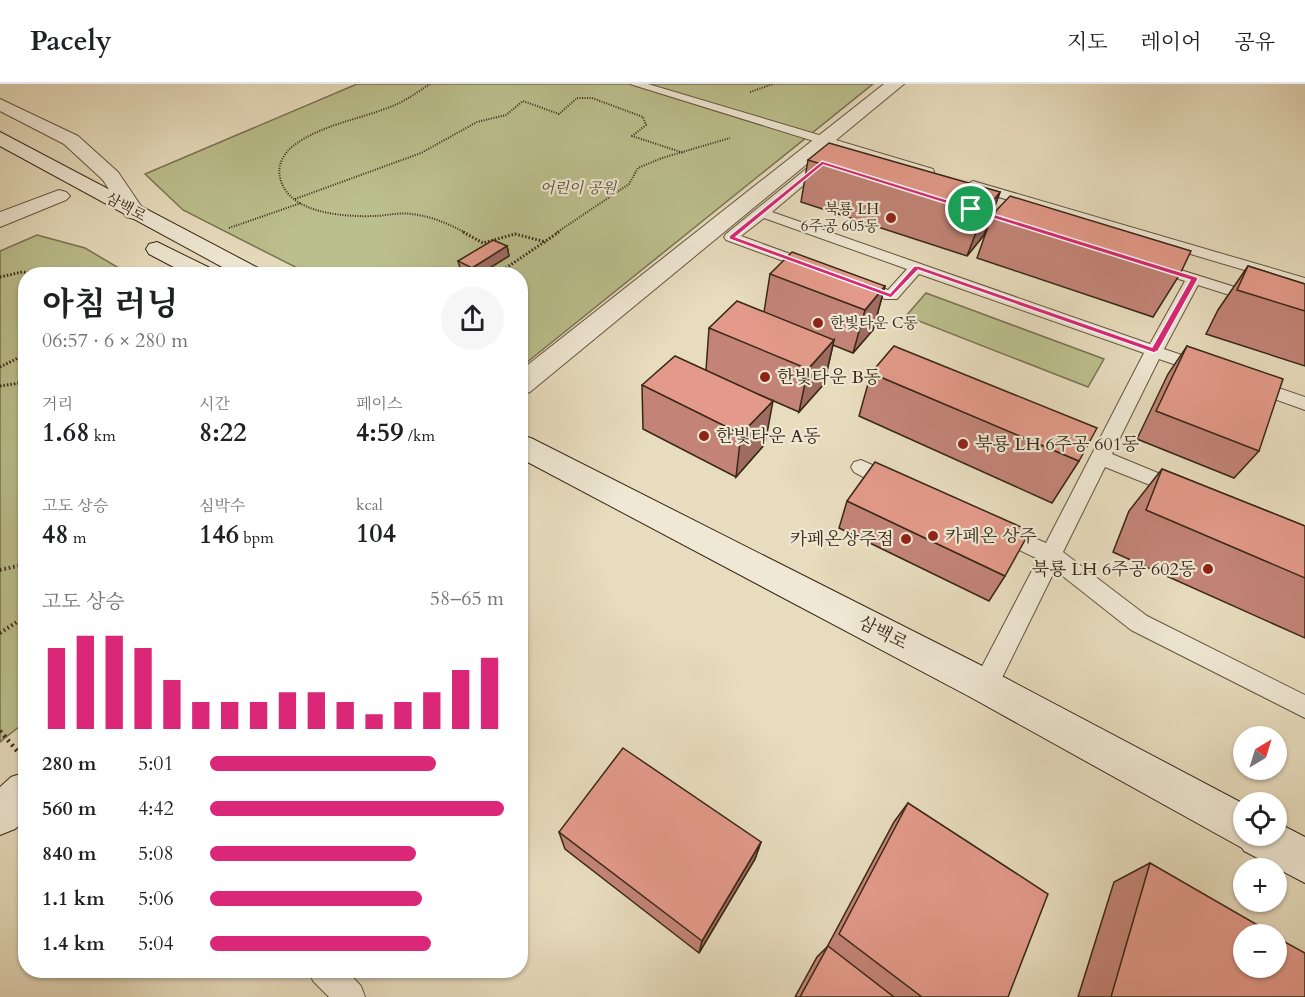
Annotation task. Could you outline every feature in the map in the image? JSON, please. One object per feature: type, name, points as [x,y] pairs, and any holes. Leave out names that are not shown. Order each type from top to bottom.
[{"type":"street","points":[[528,380],[896,84]]},
{"type":"street","points":[[0,104],[70,140],[111,176],[134,212]]},
{"type":"street","name":"삼백로","points":[[0,138],[239,267]]},
{"type":"street","points":[[39,185],[80,207]]},
{"type":"street","points":[[0,220],[58,196]]},
{"type":"street","points":[[0,198],[21,211]]},
{"type":"street","points":[[134,236],[191,267]]},
{"type":"street","name":"삼백로","points":[[528,449],[985,686],[1233,821]]},
{"type":"street","points":[[0,814],[18,785]]},
{"type":"street","points":[[1277,846],[1305,861]]},
{"type":"lane","points":[[636,84],[938,174]]},
{"type":"lane","points":[[845,170],[822,163],[731,237],[891,296],[916,268]]},
{"type":"lane","points":[[961,181],[1305,283]]},
{"type":"lane","points":[[762,213],[1219,373]]},
{"type":"lane","points":[[1138,261],[1305,314]]},
{"type":"lane","points":[[985,686],[1154,351],[1194,279]]},
{"type":"lane","points":[[1240,381],[1305,404]]},
{"type":"lane","points":[[1101,457],[1197,497]]},
{"type":"lane","points":[[861,467],[913,491]]},
{"type":"lane","points":[[977,520],[1051,555],[1139,623],[1305,707]]},
{"type":"lane","points":[[332,978],[350,997]]},
{"type":"path","points":[[430,84],[397,105],[316,133],[286,152],[279,167],[282,187],[294,199],[314,209],[341,214],[375,216],[409,213],[440,220],[483,243],[515,234],[546,242]]},
{"type":"path","points":[[750,84],[755,89]]},
{"type":"path","points":[[508,267],[629,184],[638,168],[662,158],[743,134],[747,93],[773,84]]},
{"type":"path","points":[[294,199],[421,153],[477,122],[506,115],[523,101],[559,114],[577,98],[592,98],[643,117],[646,126],[632,136],[684,153]]},
{"type":"path","points":[[189,241],[302,203]]},
{"type":"path","points":[[0,277],[18,273]]},
{"type":"path","points":[[0,367],[18,358]]},
{"type":"path","points":[[0,386],[18,383]]},
{"type":"path","points":[[0,570],[18,566]]},
{"type":"path","points":[[0,633],[18,621]]},
{"type":"path","points":[[0,730],[18,764]]},
{"type":"green space","name":"어린이 공원","points":[[357,84],[873,84],[528,361],[528,267],[295,267],[183,210],[145,174]]},
{"type":"green space","points":[[37,235],[85,248],[117,267],[18,267],[18,728],[0,742],[0,251]]},
{"type":"green space","points":[[926,293],[1104,359],[1088,387],[906,316]]},
{"type":"building","points":[[829,143],[1000,192],[983,214],[808,160]]},
{"type":"building","points":[[1010,196],[1191,251],[1180,274],[992,215]]},
{"type":"building","points":[[493,240],[507,246],[474,267],[458,261]]},
{"type":"building","points":[[792,252],[885,286],[865,310],[770,274]]},
{"type":"building","points":[[1248,266],[1305,284],[1305,311],[1237,290]]},
{"type":"building","points":[[737,301],[834,340],[808,369],[709,328]]},
{"type":"building","points":[[894,346],[1097,428],[1079,461],[871,373]]},
{"type":"building","points":[[1187,346],[1283,379],[1259,451],[1156,411]]},
{"type":"building","points":[[675,356],[773,401],[741,434],[642,385]]},
{"type":"building","points":[[875,462],[1030,531],[1005,576],[847,501]]},
{"type":"building","points":[[1162,469],[1305,526],[1305,578],[1146,510]]},
{"type":"building","points":[[623,748],[761,842],[702,941],[559,832]]},
{"type":"building","points":[[908,803],[1048,894],[1008,997],[922,997],[839,934]]},
{"type":"building","points":[[1150,863],[1256,924],[1233,924],[1233,978],[1287,978],[1287,943],[1305,953],[1305,997],[1111,997]]},
{"type":"building","points":[[828,946],[894,997],[800,997]]},
{"type":"place","name":"북룡 LH 6주공 605동","points":[[891,218]]},
{"type":"place","name":"한빛타운 C동","points":[[818,323]]},
{"type":"place","name":"한빛타운 B동","points":[[765,377]]},
{"type":"place","name":"한빛타운 A동","points":[[704,436]]},
{"type":"place","name":"북룡 LH 6주공 601동","points":[[963,444]]},
{"type":"place","name":"카페온 상주","points":[[933,536]]},
{"type":"place","name":"카페온상주점","points":[[906,539]]},
{"type":"place","name":"북룡 LH 6주공 602동","points":[[1208,569]]},
{"type":"route","points":[[822,163],[971,209],[1194,279],[1154,351],[916,268],[891,296],[731,237],[822,163]]}]
